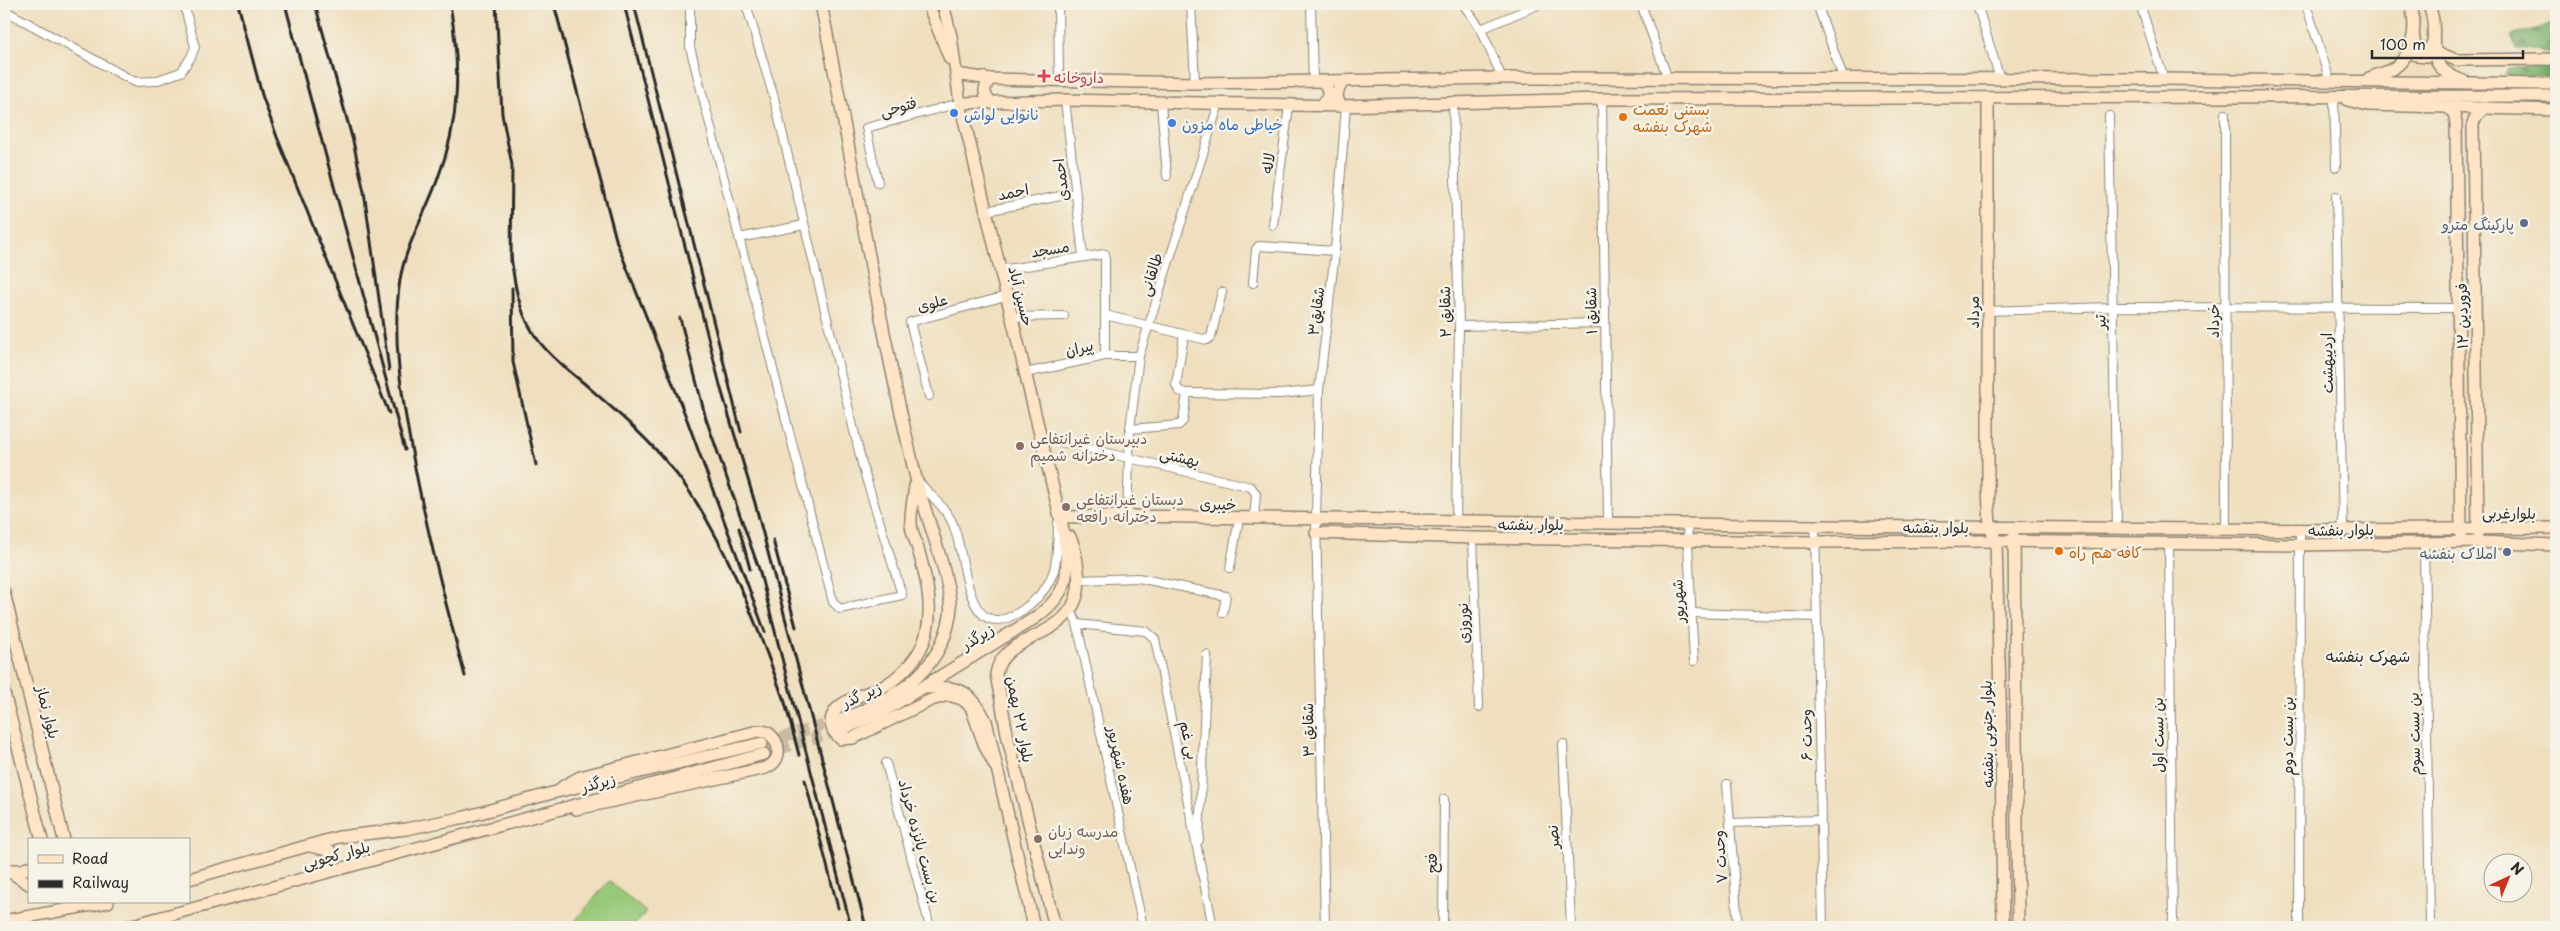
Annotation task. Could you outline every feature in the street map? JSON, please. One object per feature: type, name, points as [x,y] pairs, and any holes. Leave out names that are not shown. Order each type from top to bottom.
[{"type":"main road","points":[[821,4],[916,479],[911,524],[925,575],[930,607],[926,636],[920,650],[905,670],[886,684],[840,705],[831,717],[831,727],[835,735],[841,739],[853,738],[931,700],[948,695],[962,699],[971,707],[984,744],[995,766]]},
{"type":"main road","name":"حسین آباد","points":[[928,4],[956,74]]},
{"type":"main road","name":"حسین آباد","points":[[943,4],[960,103],[1060,517]]},
{"type":"main road","points":[[2410,4],[2416,55],[2427,56],[2432,44]]},
{"type":"main road","points":[[2428,4],[2432,12],[2432,44],[2437,64],[2446,75],[2471,84]]},
{"type":"main road","points":[[2360,80],[2386,72],[2400,64],[2408,51],[2414,34]]},
{"type":"main road","points":[[2432,44],[2439,53],[2456,60],[2556,59]]},
{"type":"main road","points":[[956,74],[990,79],[1195,83],[1502,78],[1698,80],[2360,80],[2471,84],[2556,84]]},
{"type":"main road","points":[[990,79],[984,87],[985,96],[991,103]]},
{"type":"main road","points":[[1698,80],[1704,83],[1706,90],[1704,96],[1699,99]]},
{"type":"main road","points":[[1729,80],[1722,90],[1724,96],[1729,99]]},
{"type":"main road","points":[[1318,82],[1328,92],[1327,99],[1321,106]]},
{"type":"main road","points":[[1343,82],[1337,90],[1336,98],[1343,106]]},
{"type":"main road","points":[[2334,96],[2368,105],[2556,110]]},
{"type":"main road","points":[[960,103],[1065,100],[1343,106],[1602,99],[2556,96]]},
{"type":"main road","name":"مرداد","points":[[1988,98],[1987,311],[1990,526]]},
{"type":"main road","name":"فروردین ۱۲","points":[[2449,108],[2454,114],[2456,123],[2461,542]]},
{"type":"main road","points":[[2456,123],[2465,120],[2473,124],[2476,116],[2484,108]]},
{"type":"main road","name":"فروردین ۱۲","points":[[2473,124],[2478,542]]},
{"type":"main road","name":"زیر گذر","points":[[840,725],[880,704],[920,675],[940,648],[951,614],[946,584],[916,479]]},
{"type":"main road","points":[[2461,512],[2469,518],[2478,514]]},
{"type":"main road","name":"خیبری","points":[[1060,517],[1127,516],[1316,520]]},
{"type":"main road","points":[[1060,517],[1071,540],[1079,580],[1078,594],[1071,610]]},
{"type":"main road","name":"زیرگذر","points":[[840,725],[879,714],[1036,618],[1057,600],[1066,580],[1068,570],[1060,517]]},
{"type":"main road","name":"بلوار بنفشه","points":[[1316,520],[1608,522],[1815,526],[1990,526],[2013,528],[2300,528],[2343,530],[2461,527]]},
{"type":"main road","points":[[1374,520],[1380,527],[1374,534]]},
{"type":"main road","points":[[1398,520],[1392,527],[1398,535]]},
{"type":"main road","points":[[1990,526],[1996,541]]},
{"type":"main road","name":"بلوارغربی","points":[[2461,527],[2556,528]]},
{"type":"main road","name":"بلوار جنوبی بنفشه","points":[[2013,528],[2018,927]]},
{"type":"main road","name":"بلوار بنفشه","points":[[1316,533],[1473,538],[1687,539],[1815,542],[1996,541],[2300,545],[2478,542],[2556,545]]},
{"type":"main road","name":"بلوار جنوبی بنفشه","points":[[1996,541],[2003,927]]},
{"type":"main road","name":"بلوار نماز","points":[[4,592],[64,838]]},
{"type":"main road","name":"بلوار ۲۲ بهمن","points":[[1055,927],[998,691],[998,664],[1005,654],[1060,621],[1071,610]]},
{"type":"main road","points":[[922,688],[963,690],[976,702],[986,721],[1034,927]]},
{"type":"main road","points":[[4,693],[41,835]]},
{"type":"main road","points":[[552,793],[580,777],[758,731],[767,732],[778,744],[776,760],[766,768],[584,809],[554,809]]},
{"type":"main road","name":"زیرگذر","points":[[552,793],[763,749],[554,809]]},
{"type":"main road","name":"بلوار کچویی","points":[[190,879],[356,833],[406,828],[465,817],[552,793]]},
{"type":"main road","points":[[1003,799],[1022,795]]},
{"type":"main road","name":"بلوار کچویی","points":[[125,927],[427,846],[554,809]]},
{"type":"main road","points":[[306,846],[329,850],[334,855],[333,862],[317,875]]},
{"type":"main road","points":[[5,869],[28,867]]},
{"type":"main road","points":[[5,869],[28,883]]},
{"type":"main road","points":[[67,904],[75,908]]},
{"type":"main road","points":[[4,920],[97,904]]},
{"type":"street","points":[[4,10],[135,82],[156,82],[181,72],[195,47],[184,4]]},
{"type":"street","points":[[690,4],[690,47],[833,602],[840,609],[902,595],[863,468],[774,98],[746,4]]},
{"type":"street","points":[[1058,4],[1059,81]]},
{"type":"street","points":[[1191,4],[1195,83]]},
{"type":"street","points":[[1311,4],[1318,82]]},
{"type":"street","points":[[1463,4],[1481,29],[1502,78]]},
{"type":"street","points":[[1481,29],[1540,4]]},
{"type":"street","points":[[1642,4],[1668,79]]},
{"type":"street","points":[[1817,4],[1844,80]]},
{"type":"street","points":[[1977,4],[2000,79]]},
{"type":"street","points":[[2140,4],[2164,79]]},
{"type":"street","points":[[2306,4],[2330,81]]},
{"type":"street","points":[[2334,96],[2336,167]]},
{"type":"street","name":"شقایق ۱","points":[[1602,99],[1603,323],[1608,522]]},
{"type":"street","name":"احمدی","points":[[1065,100],[1083,256]]},
{"type":"street","name":"شقایق ۲","points":[[1453,102],[1459,326],[1456,521]]},
{"type":"street","name":"فتوحی","points":[[878,182],[866,128],[960,103]]},
{"type":"street","points":[[1161,103],[1167,176]]},
{"type":"street","name":"طالقانی","points":[[1127,516],[1130,429],[1139,356],[1219,103]]},
{"type":"street","name":"لاله","points":[[1273,225],[1289,106]]},
{"type":"street","name":"شقایق۳","points":[[1316,520],[1319,390],[1336,251],[1343,106]]},
{"type":"street","name":"خرداد","points":[[2225,114],[2226,528]]},
{"type":"street","name":"تیر","points":[[2109,116],[2117,528]]},
{"type":"street","name":"احمد","points":[[986,211],[1075,193]]},
{"type":"street","name":"اردیبهشت","points":[[2336,196],[2343,530]]},
{"type":"street","points":[[739,238],[804,225]]},
{"type":"street","points":[[1253,283],[1256,249],[1259,246],[1336,251]]},
{"type":"street","name":"مسجد","points":[[1000,270],[1104,254],[1105,315]]},
{"type":"street","points":[[1105,356],[1105,315],[1147,327],[1209,339],[1222,292]]},
{"type":"street","name":"علوی","points":[[929,396],[910,322],[1006,296]]},
{"type":"street","points":[[1987,311],[2112,307],[2458,308]]},
{"type":"street","points":[[1012,317],[1064,316]]},
{"type":"street","points":[[1459,326],[1603,323]]},
{"type":"street","points":[[1184,335],[1176,385],[1179,390],[1187,393],[1281,394],[1319,390]]},
{"type":"street","name":"پیران","points":[[1025,374],[1105,356],[1139,356]]},
{"type":"street","points":[[1130,429],[1181,423],[1187,393]]},
{"type":"street","name":"بهشتی","points":[[1040,437],[1251,487],[1255,490],[1254,519]]},
{"type":"street","points":[[916,479],[951,520],[974,604],[984,617],[995,620],[1025,608],[1048,587],[1057,561],[1060,517]]},
{"type":"street","points":[[1230,568],[1239,519]]},
{"type":"street","name":"شقایق ۳","points":[[1316,520],[1325,927]]},
{"type":"street","name":"شهریور","points":[[1687,524],[1694,661]]},
{"type":"street","name":"وحدت ۶","points":[[1815,526],[1823,927]]},
{"type":"street","name":"بن بست دوم","points":[[2299,927],[2300,528]]},
{"type":"street","name":"نوروزی","points":[[1473,538],[1479,707]]},
{"type":"street","name":"بن بست سوم","points":[[2424,542],[2430,924]]},
{"type":"street","name":"بن بست اول","points":[[2169,544],[2173,925]]},
{"type":"street","points":[[1079,580],[1138,578],[1226,596],[1223,613]]},
{"type":"street","name":"هفده شهریور","points":[[1071,610],[1077,624],[1143,927]]},
{"type":"street","points":[[1691,612],[1816,617]]},
{"type":"street","name":"بی غم","points":[[1077,624],[1146,631],[1155,639],[1214,927]]},
{"type":"street","points":[[1199,852],[1207,655]]},
{"type":"street","name":"نصر","points":[[1563,744],[1571,927]]},
{"type":"street","name":"بن بست پانزده خرداد","points":[[886,763],[930,927]]},
{"type":"street","name":"وحدت ۷","points":[[1728,784],[1738,927]]},
{"type":"street","name":"فتح","points":[[1443,927],[1444,799]]},
{"type":"street","points":[[1730,823],[1820,820]]},
{"type":"green space","points":[[2556,23],[2556,53],[2517,48],[2511,36]]},
{"type":"green space","points":[[2556,65],[2556,77],[2521,77],[2505,74],[2508,68]]},
{"type":"green space","points":[[609,881],[646,912],[633,927],[570,927]]},
{"type":"tunnel","points":[[765,742],[838,721]]},
{"type":"tunnel","points":[[764,754],[841,730]]},
{"type":"railway","points":[[238,4],[262,95],[277,137],[389,413]]},
{"type":"railway","points":[[285,4],[405,450]]},
{"type":"railway","points":[[315,4],[353,141],[364,192],[389,370]]},
{"type":"railway","points":[[450,4],[456,48],[455,113],[446,156],[411,241],[403,266],[398,302],[397,345],[401,388],[417,480],[436,565],[465,676]]},
{"type":"railway","points":[[496,4],[502,114],[512,165],[511,263]]},
{"type":"railway","points":[[554,4],[617,243],[686,417],[765,632]]},
{"type":"railway","points":[[624,4],[721,389],[755,503],[866,927]]},
{"type":"railway","points":[[634,4],[741,432]]},
{"type":"railway","points":[[511,255],[520,304],[527,322],[537,339],[557,360],[644,437],[675,472],[692,496],[724,551],[738,582],[784,701]]},
{"type":"railway","points":[[512,288],[513,362],[536,465]]},
{"type":"railway","points":[[680,318],[706,419],[759,569],[851,927]]},
{"type":"railway","points":[[739,528],[750,569]]},
{"type":"railway","points":[[773,540],[796,627]]},
{"type":"railway","points":[[783,695],[799,755]]},
{"type":"railway","points":[[805,780],[838,908]]},
{"type":"place","name":"داروخانه","points":[[1044,76]]},
{"type":"place","name":"نانوایی لواش","points":[[954,113]]},
{"type":"place","name":"بستنی نعمت شهرک بنفشه","points":[[1623,117]]},
{"type":"place","name":"خیاطی ماه مزون","points":[[1172,123]]},
{"type":"place","name":"پارکینگ مترو","points":[[2524,223]]},
{"type":"place","name":"دبیرستان غیرانتفاعی دخترانه شمیم","points":[[1020,446]]},
{"type":"place","name":"دبستان غیرانتفاعی دخترانه رافعه","points":[[1066,507]]},
{"type":"place","name":"کافه هم راه","points":[[2059,551]]},
{"type":"place","name":"املاک بنفشه","points":[[2507,552]]},
{"type":"place","name":"مدرسه زبان وندایی","points":[[1038,839]]},
{"type":"district","name":"شهرک بنفشه","points":[[2368,655]]}]
